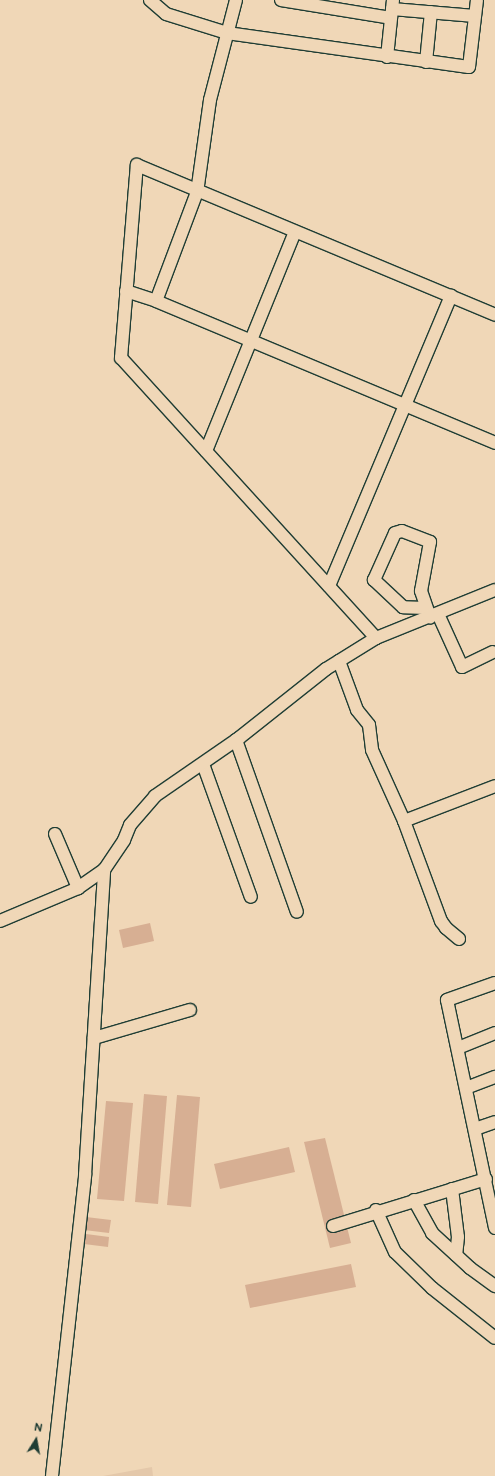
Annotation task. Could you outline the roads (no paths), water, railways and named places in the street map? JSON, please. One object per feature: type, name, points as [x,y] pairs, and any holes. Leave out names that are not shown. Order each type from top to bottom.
[{"type":"street","points":[[150,0],[166,14],[227,32],[426,62],[470,67],[477,0]]},
{"type":"street","points":[[156,301],[197,192],[210,100],[236,0]]},
{"type":"street","points":[[281,0],[475,16]]},
{"type":"street","points":[[387,56],[392,9]]},
{"type":"street","points":[[426,62],[431,12]]},
{"type":"street","points":[[376,638],[121,358],[137,165],[197,192],[495,315]]},
{"type":"street","points":[[206,451],[295,232]]},
{"type":"street","points":[[126,291],[156,301],[405,408],[495,443]]},
{"type":"street","points":[[329,586],[451,296]]},
{"type":"street","points":[[432,613],[403,607],[374,580],[395,533],[402,531],[430,542],[421,591],[462,667],[494,652]]},
{"type":"street","points":[[0,921],[78,888],[104,870],[124,840],[130,825],[155,796],[236,740],[292,694],[339,661],[376,638],[432,613],[495,590]]},
{"type":"street","points":[[339,661],[357,710],[369,725],[372,750],[404,821],[441,920],[446,928],[459,939]]},
{"type":"street","points":[[236,740],[297,912]]},
{"type":"street","points":[[203,764],[251,897]]},
{"type":"street","points":[[404,821],[495,786]]},
{"type":"street","points":[[55,834],[78,888]]},
{"type":"street","points":[[52,1476],[86,1175],[104,870]]},
{"type":"street","points":[[495,983],[447,1000],[486,1179],[495,1228]]},
{"type":"street","points":[[94,1038],[190,1010]]},
{"type":"street","points":[[458,1048],[495,1033]]},
{"type":"street","points":[[466,1088],[495,1077]]},
{"type":"street","points":[[475,1129],[495,1122]]},
{"type":"street","points":[[333,1226],[376,1210],[486,1179]]},
{"type":"street","points":[[452,1189],[458,1236],[456,1255]]},
{"type":"street","points":[[414,1200],[432,1233],[456,1255],[495,1286]]},
{"type":"street","points":[[376,1210],[395,1252],[432,1288],[495,1338]]}]
